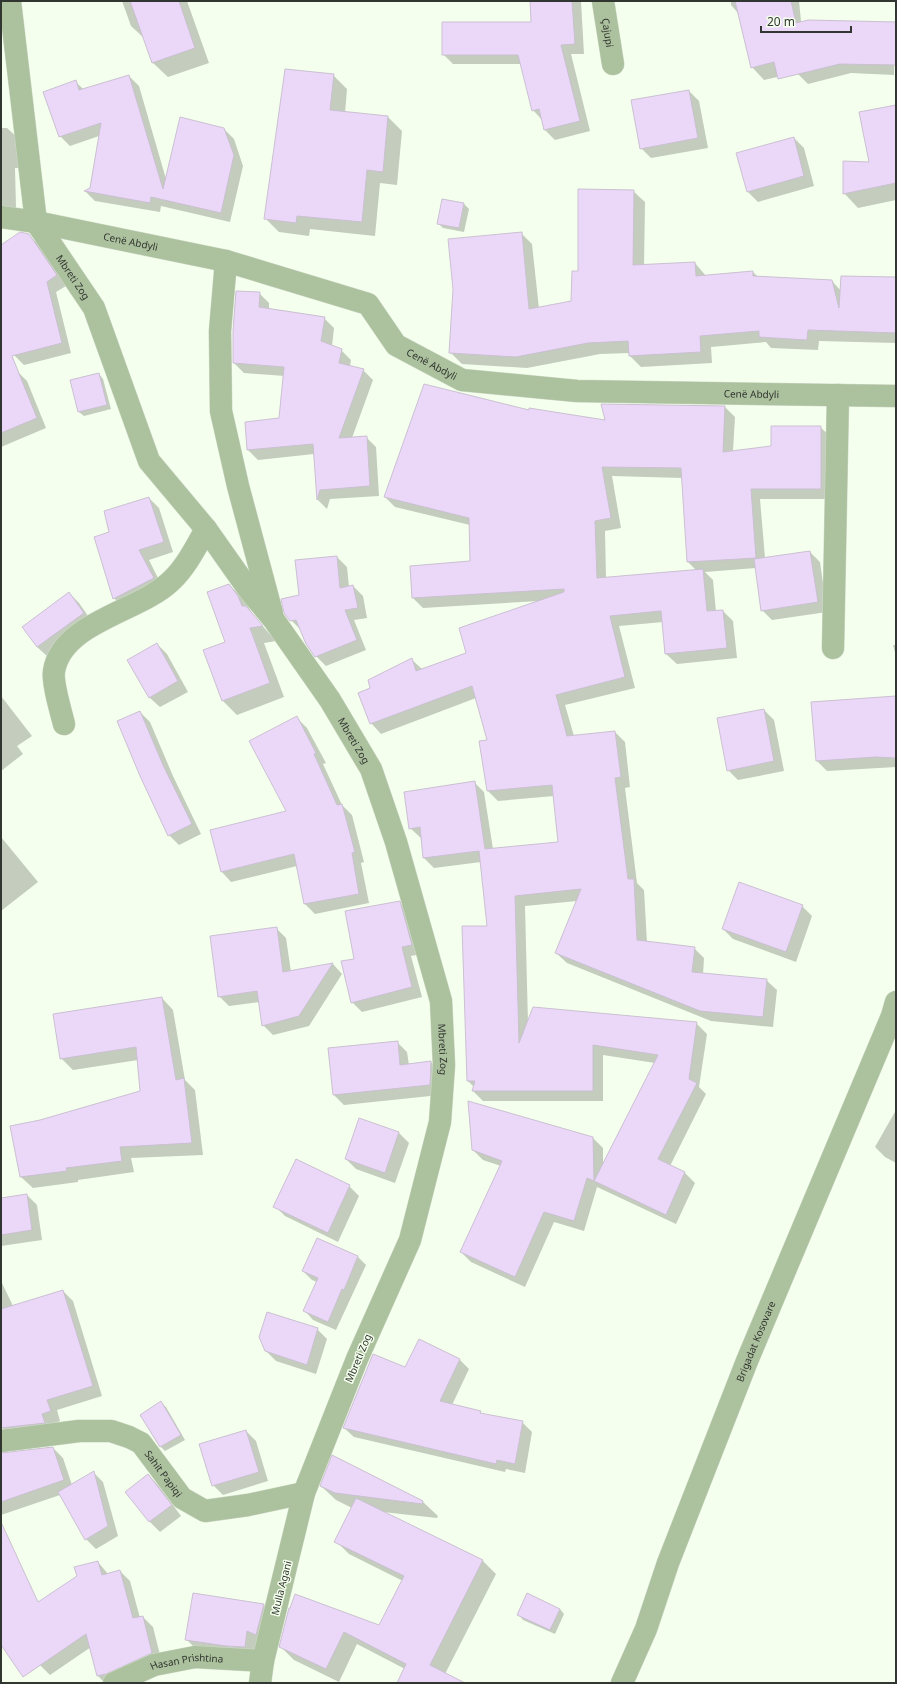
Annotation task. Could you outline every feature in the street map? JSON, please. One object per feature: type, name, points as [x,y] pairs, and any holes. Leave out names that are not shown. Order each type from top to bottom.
[{"type":"street","name":"Mbreti Zog","points":[[10,1],[36,222],[94,308],[149,461],[206,529],[249,590],[274,620],[330,700],[371,769],[396,842],[441,1002],[444,1065],[440,1122],[410,1240],[357,1359],[304,1493]]},
{"type":"street","name":"Çajupi","points":[[603,1],[613,64]]},
{"type":"street","name":"Cenë Abdyli","points":[[1,217],[36,222],[226,261],[368,304],[396,346],[462,380],[576,391],[896,396]]},
{"type":"street","name":"Mbreti Zog","points":[[226,261],[220,331],[221,411],[238,486],[274,620]]},
{"type":"street","points":[[833,648],[838,395]]},
{"type":"street","points":[[64,724],[57,697],[54,671],[63,647],[76,636],[124,608],[150,596],[170,582],[188,559],[206,529]]},
{"type":"street","name":"Brigadat Kosovare","points":[[622,1683],[646,1630],[668,1563],[711,1450],[892,1016],[896,1002]]},
{"type":"street","name":"Sahit Papiqi","points":[[1,1441],[79,1431],[111,1431],[129,1437],[141,1443],[182,1498],[205,1511],[248,1505],[304,1493]]},
{"type":"street","name":"Mulla Agani","points":[[260,1683],[263,1661],[304,1493]]},
{"type":"street","name":"Hasan Prishtina","points":[[114,1683],[154,1665],[195,1657],[263,1661]]},
{"type":"building","points":[[130,1],[179,1],[195,48],[152,63]]},
{"type":"building","points":[[530,1],[572,1],[575,44],[561,45],[580,121],[544,130],[539,109],[532,111],[518,55],[442,55],[442,22],[531,22]]},
{"type":"building","points":[[735,1],[791,1],[796,23],[808,20],[896,22],[896,65],[840,64],[778,79],[774,62],[751,68]]},
{"type":"building","points":[[285,69],[334,74],[330,110],[388,116],[383,172],[367,170],[362,222],[297,216],[296,223],[264,219]]},
{"type":"building","points":[[129,75],[163,189],[180,117],[224,128],[234,155],[221,213],[151,197],[150,203],[84,191],[90,188],[101,123],[59,137],[43,92],[76,80],[79,90]]},
{"type":"building","points":[[689,90],[698,138],[640,149],[631,100]]},
{"type":"building","points":[[896,105],[896,183],[843,194],[843,161],[869,162],[859,112]]},
{"type":"building","points":[[794,137],[804,176],[747,192],[736,153]]},
{"type":"building","points":[[578,189],[634,190],[633,265],[695,262],[696,276],[753,271],[753,276],[832,280],[839,308],[841,276],[896,277],[896,333],[808,330],[807,340],[759,337],[759,331],[700,336],[701,352],[629,356],[628,341],[588,343],[516,357],[449,353],[453,289],[448,239],[522,232],[529,309],[571,301],[572,271],[578,271]]},
{"type":"building","points":[[442,199],[464,203],[459,228],[437,224]]},
{"type":"building","points":[[20,232],[29,234],[57,275],[47,282],[62,343],[12,356],[37,418],[1,433],[1,245]]},
{"type":"building","points":[[236,291],[260,292],[259,307],[325,317],[321,341],[342,349],[339,363],[364,369],[339,438],[367,436],[370,486],[320,490],[317,500],[313,444],[247,450],[245,422],[279,418],[284,367],[233,363],[233,331]]},
{"type":"building","points":[[99,373],[107,405],[78,412],[70,380]]},
{"type":"building","points":[[424,384],[529,410],[529,408],[605,420],[601,404],[725,406],[723,452],[771,446],[771,426],[821,426],[821,489],[751,489],[756,558],[687,562],[681,468],[602,467],[611,518],[595,521],[597,578],[703,569],[707,611],[723,610],[727,648],[665,654],[661,611],[610,616],[625,677],[556,695],[567,736],[615,731],[621,777],[615,778],[628,879],[634,879],[637,940],[695,947],[692,972],[767,979],[763,1017],[700,1011],[555,953],[581,889],[515,896],[519,1043],[533,1007],[697,1022],[689,1079],[697,1083],[658,1159],[685,1172],[666,1215],[594,1181],[658,1055],[593,1045],[593,1091],[472,1091],[475,1081],[467,1081],[462,926],[487,926],[479,851],[423,858],[420,827],[409,829],[404,792],[475,781],[485,849],[558,842],[552,785],[487,791],[479,741],[487,740],[472,686],[370,724],[358,693],[370,688],[368,680],[412,658],[416,671],[466,653],[459,628],[564,592],[564,589],[412,598],[410,566],[470,561],[469,518],[384,497]]},
{"type":"building","points":[[149,497],[164,542],[139,550],[154,578],[113,599],[94,537],[109,532],[104,511]]},
{"type":"building","points":[[810,551],[818,602],[761,611],[754,559]]},
{"type":"building","points":[[337,556],[340,588],[353,585],[358,608],[345,610],[357,640],[315,657],[306,644],[296,620],[290,621],[284,613],[281,599],[299,595],[295,560]]},
{"type":"building","points":[[229,584],[238,596],[242,606],[246,606],[263,626],[250,628],[270,683],[222,701],[203,650],[225,642],[207,592]]},
{"type":"building","points":[[69,592],[84,613],[37,647],[22,627]]},
{"type":"building","points":[[157,643],[178,681],[149,698],[127,660]]},
{"type":"building","points":[[896,696],[896,758],[876,757],[816,761],[811,702]]},
{"type":"building","points":[[764,709],[774,761],[727,771],[717,718]]},
{"type":"building","points":[[140,711],[163,765],[192,824],[168,836],[140,776],[117,721]]},
{"type":"building","points":[[297,716],[316,753],[314,754],[337,805],[342,804],[355,852],[352,853],[359,894],[304,904],[294,854],[221,872],[210,830],[286,811],[249,741]]},
{"type":"building","points":[[739,882],[803,905],[786,952],[722,929]]},
{"type":"building","points":[[400,901],[412,945],[402,947],[412,987],[351,1003],[341,961],[354,959],[345,911]]},
{"type":"building","points":[[277,927],[283,972],[333,963],[299,1016],[262,1026],[257,991],[218,997],[210,936]]},
{"type":"building","points":[[162,997],[176,1080],[184,1078],[192,1143],[120,1147],[122,1161],[66,1168],[67,1171],[20,1177],[10,1126],[40,1120],[140,1091],[136,1047],[60,1059],[53,1014]]},
{"type":"building","points":[[398,1041],[400,1065],[431,1061],[430,1085],[333,1095],[328,1048]]},
{"type":"building","points":[[468,1101],[593,1137],[594,1181],[587,1178],[574,1221],[544,1212],[515,1277],[460,1252],[502,1161],[472,1150]]},
{"type":"building","points":[[359,1118],[399,1132],[385,1173],[345,1159]]},
{"type":"building","points":[[296,1159],[350,1185],[328,1233],[273,1207]]},
{"type":"building","points":[[27,1194],[32,1230],[1,1235],[1,1198]]},
{"type":"building","points":[[317,1238],[358,1256],[344,1290],[342,1289],[328,1322],[303,1311],[318,1278],[302,1271]]},
{"type":"building","points":[[63,1290],[93,1386],[47,1400],[51,1411],[42,1414],[45,1423],[1,1428],[1,1309]]},
{"type":"building","points":[[267,1312],[318,1328],[307,1365],[265,1351],[259,1337]]},
{"type":"building","points":[[419,1339],[460,1359],[440,1401],[481,1411],[480,1413],[523,1421],[515,1464],[497,1460],[496,1464],[343,1428],[373,1354],[405,1367]]},
{"type":"building","points":[[161,1401],[181,1435],[160,1447],[140,1415]]},
{"type":"building","points":[[246,1430],[259,1472],[212,1486],[199,1444]]},
{"type":"building","points":[[53,1447],[64,1480],[1,1502],[1,1453]]},
{"type":"building","points":[[332,1455],[423,1501],[422,1504],[335,1493],[320,1486]]},
{"type":"building","points":[[94,1471],[108,1526],[85,1540],[58,1492]]},
{"type":"building","points":[[148,1474],[172,1505],[149,1522],[125,1492]]},
{"type":"building","points":[[356,1498],[483,1560],[430,1665],[465,1683],[397,1683],[406,1664],[344,1632],[326,1669],[279,1647],[289,1608],[295,1594],[379,1625],[404,1576],[334,1542]]},
{"type":"building","points":[[1,1522],[38,1602],[77,1576],[74,1567],[98,1561],[102,1575],[120,1570],[133,1618],[143,1616],[152,1653],[106,1674],[97,1676],[86,1634],[23,1677],[1,1645]]},
{"type":"building","points":[[193,1593],[264,1604],[256,1635],[247,1631],[245,1647],[226,1646],[185,1640]]},
{"type":"building","points":[[527,1593],[560,1609],[550,1630],[517,1615]]}]
